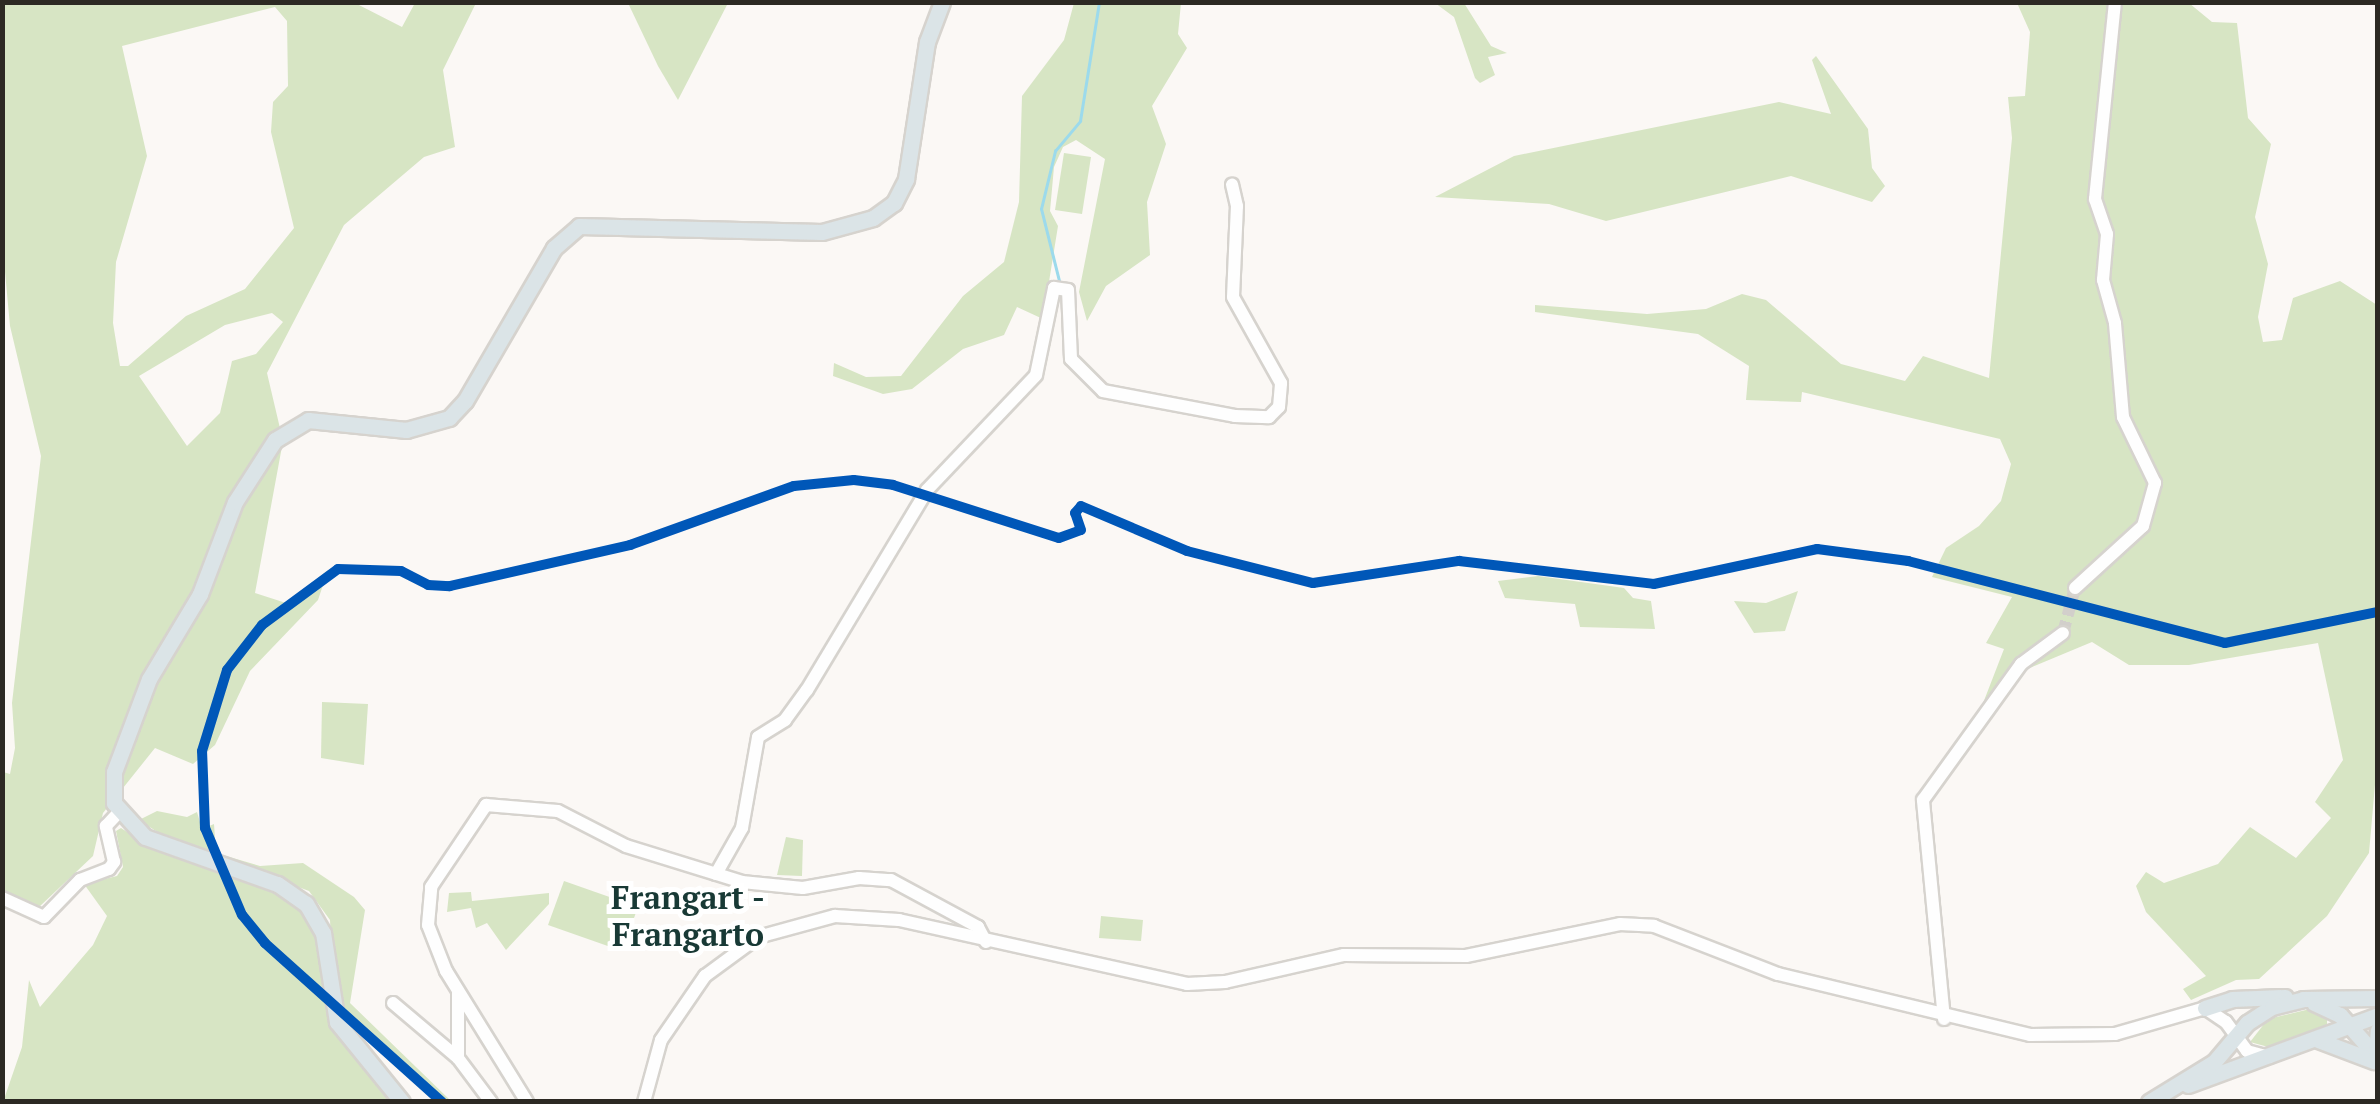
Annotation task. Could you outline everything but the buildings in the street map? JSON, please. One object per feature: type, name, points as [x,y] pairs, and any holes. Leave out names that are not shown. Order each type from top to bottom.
[{"type":"main road","points":[[402,1102],[337,1022],[323,933],[306,904],[277,884],[145,837],[118,813],[114,772],[149,679],[205,584],[235,502],[275,440],[308,420],[406,430],[449,418],[466,401],[554,248],[579,226],[822,232],[873,218],[894,203],[906,179],[927,42],[942,2]]},
{"type":"main road","points":[[2205,1008],[2244,997],[2378,998]]},
{"type":"main road","points":[[2149,1102],[2214,1062],[2258,1014],[2298,1000],[2343,1024],[2377,1059]]},
{"type":"main road","points":[[2174,1088],[2271,1057],[2318,1040],[2343,1024],[2378,1015]]},
{"type":"main road","points":[[2377,1059],[2378,1030]]},
{"type":"main road","points":[[2318,1040],[2377,1059]]},
{"type":"street","points":[[2075,588],[2143,526],[2154,504],[2155,483],[2124,418],[2115,372],[2115,323],[2104,280],[2106,234],[2096,199],[2115,2]]},
{"type":"street","points":[[716,874],[742,828],[758,737],[785,720],[807,690],[927,490],[1036,375],[1061,289],[1071,359],[1103,390],[1269,417],[1279,407],[1281,383],[1233,296],[1238,206],[1232,185]]},
{"type":"street","points":[[1944,1019],[1923,800],[2021,664],[2063,633]]},
{"type":"street","points":[[527,1102],[430,938],[426,902],[463,831],[486,805],[558,811],[626,846],[777,888],[891,880],[978,927],[986,942]]},
{"type":"street","points":[[2,898],[44,916],[80,880],[109,869],[114,862],[106,826],[118,813]]},
{"type":"street","points":[[644,1102],[661,1040],[683,1002],[720,962],[758,937],[810,919],[864,915],[1137,978],[1197,984],[1344,955],[1466,956],[1620,924],[1654,926],[1778,974],[1944,1019],[2074,1037],[2136,1031],[2205,1008],[2247,1051],[2271,1057]]},
{"type":"street","points":[[458,990],[458,1058]]},
{"type":"street","points":[[393,1003],[458,1058],[490,1102]]},
{"type":"green space","points":[[3,3],[355,3],[402,27],[415,3],[476,3],[443,70],[455,147],[424,157],[344,225],[267,373],[283,441],[255,593],[286,603],[328,570],[318,600],[250,671],[215,745],[193,764],[155,748],[103,813],[93,856],[38,908],[3,893],[3,772],[10,774],[15,748],[12,703],[41,456],[10,326],[3,250]],"holes":[[[275,7],[287,21],[288,86],[273,102],[271,132],[294,228],[245,289],[186,316],[128,366],[120,366],[113,323],[116,262],[147,156],[122,46]],[[272,313],[283,322],[256,354],[232,361],[220,413],[187,446],[139,376],[225,325]]]},
{"type":"green space","points":[[628,3],[728,3],[678,100],[658,66]]},
{"type":"green space","points":[[1074,3],[1181,3],[1178,34],[1187,48],[1152,106],[1166,144],[1147,202],[1150,255],[1106,286],[1087,321],[1079,292],[1105,159],[1076,140],[1063,147],[1054,167],[1050,211],[1058,226],[1043,319],[1017,307],[1004,335],[963,349],[912,389],[883,394],[833,376],[834,363],[866,377],[901,376],[963,296],[1004,262],[1019,202],[1022,96],[1064,40]]},
{"type":"green space","points":[[1435,3],[1464,3],[1491,46],[1507,53],[1488,57],[1495,75],[1480,83],[1475,78],[1454,17]]},
{"type":"green space","points":[[2017,3],[2189,3],[2212,22],[2237,23],[2248,118],[2271,144],[2255,217],[2268,264],[2258,317],[2263,342],[2282,340],[2293,298],[2340,281],[2377,305],[2377,762],[2369,853],[2327,916],[2259,979],[2236,980],[2191,1000],[2183,989],[2206,976],[2146,912],[2136,886],[2146,872],[2164,883],[2218,864],[2250,827],[2296,858],[2331,818],[2315,802],[2343,760],[2318,643],[2189,665],[2129,665],[2092,642],[2025,670],[1981,734],[1973,729],[2004,649],[1986,643],[2012,597],[1932,577],[1946,548],[1979,526],[2001,501],[2011,464],[2000,439],[1802,392],[1801,402],[1746,400],[1749,366],[1698,334],[1535,312],[1535,305],[1647,314],[1706,309],[1742,294],[1766,300],[1841,364],[1905,381],[1923,356],[1989,378],[2012,138],[2008,97],[2025,96],[2030,32]]},
{"type":"green space","points":[[1816,56],[1868,129],[1872,168],[1885,186],[1872,202],[1791,176],[1606,221],[1549,204],[1435,197],[1514,156],[1779,102],[1831,114],[1812,60]]},
{"type":"green space","points":[[1064,153],[1091,157],[1082,214],[1055,210]]},
{"type":"green space","points":[[1538,576],[1624,588],[1633,598],[1651,601],[1655,629],[1580,627],[1575,604],[1505,598],[1498,581]]},
{"type":"green space","points":[[1798,591],[1785,631],[1754,633],[1734,601],[1766,603]]},
{"type":"green space","points":[[322,702],[368,704],[364,765],[321,758]]},
{"type":"green space","points":[[157,811],[187,817],[197,812],[202,829],[214,824],[216,853],[260,866],[303,863],[354,897],[365,910],[350,1003],[451,1101],[443,1101],[334,1000],[330,920],[309,891],[165,837],[139,820]]},
{"type":"green space","points":[[121,828],[144,843],[273,890],[300,907],[324,956],[328,1019],[395,1102],[3,1102],[22,1047],[29,980],[40,1007],[93,945],[107,916],[84,884],[117,876],[123,867],[116,831]]},
{"type":"green space","points":[[786,837],[803,840],[802,876],[777,875]]},
{"type":"green space","points":[[564,881],[638,907],[622,951],[548,925]]},
{"type":"green space","points":[[471,892],[472,901],[549,893],[549,904],[506,950],[487,923],[476,928],[471,908],[447,912],[449,893]]},
{"type":"green space","points":[[1101,916],[1143,920],[1141,941],[1099,938]]},
{"type":"green space","points":[[2310,1009],[2327,1015],[2327,1025],[2272,1048],[2250,1042],[2268,1019]]},
{"type":"waterway","points":[[1059,281],[1041,209],[1055,151],[1080,121],[1099,2]]},
{"type":"tunnel","points":[[2063,633],[2075,588]]},
{"type":"cycle path","points":[[442,1102],[265,943],[242,915],[205,828],[202,751],[227,670],[262,625],[338,569],[401,571],[428,585],[450,586],[630,545],[794,486],[854,480],[893,485],[1059,538],[1081,530],[1075,513],[1081,506],[1187,551],[1313,583],[1459,561],[1654,584],[1817,549],[1908,561],[2225,643],[2378,612]]},
{"type":"district","name":"Frangart - Frangarto","points":[[688,916]]}]
